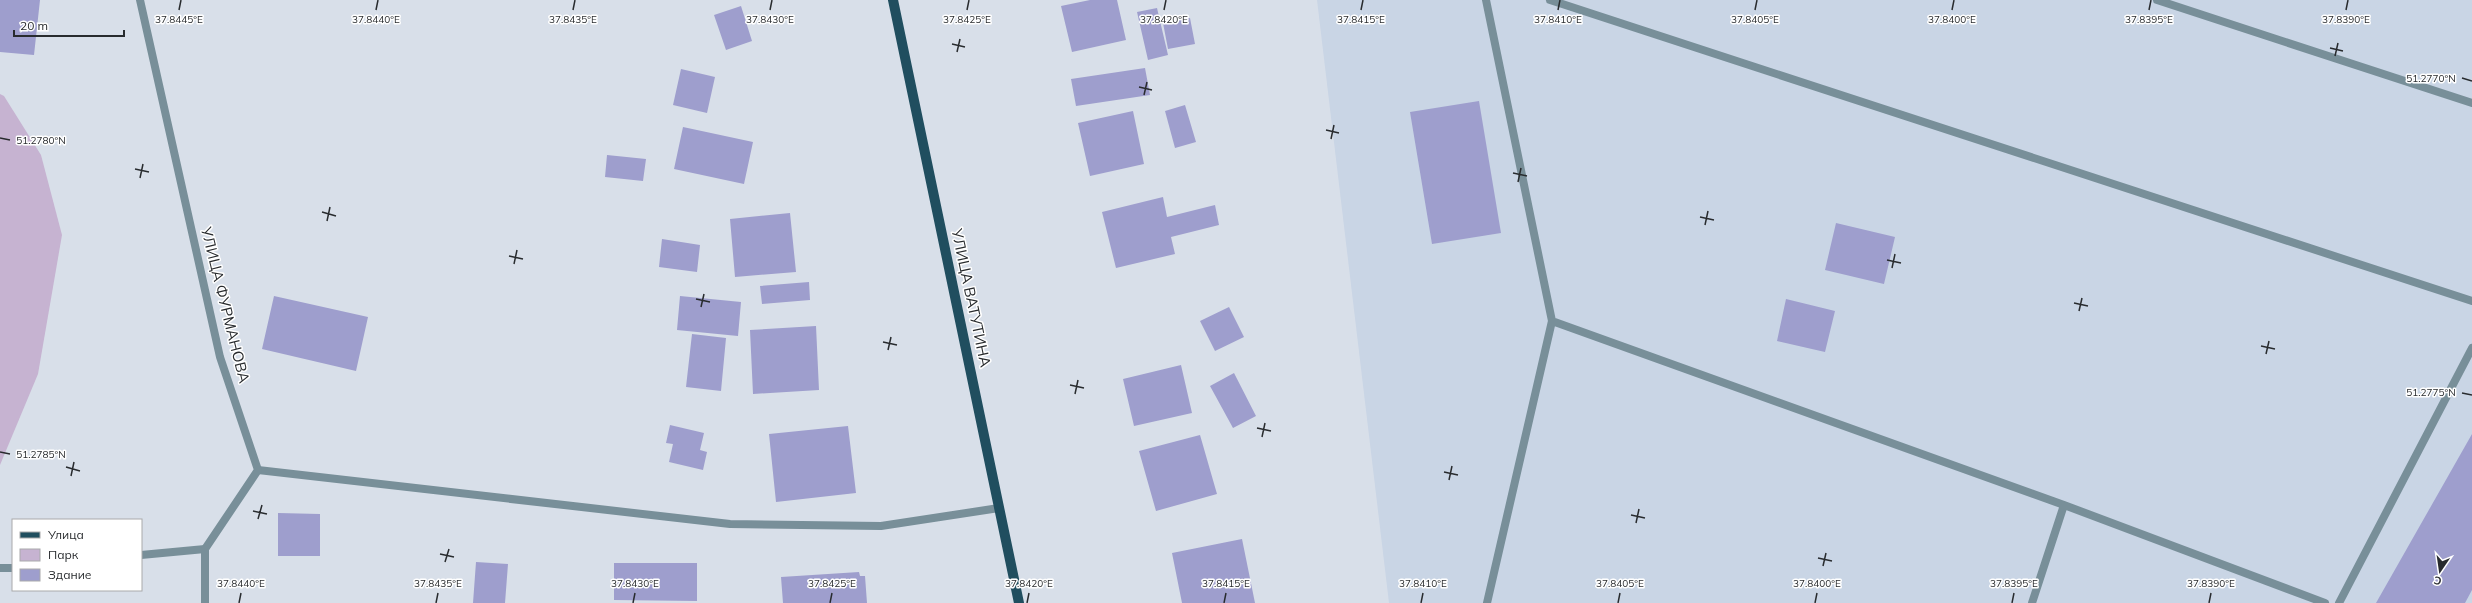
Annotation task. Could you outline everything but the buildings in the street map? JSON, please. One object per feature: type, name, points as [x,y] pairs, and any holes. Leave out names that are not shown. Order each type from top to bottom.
[{"type":"main road","name":"УЛИЦА ВАТУТИНА","points":[[893,0],[1019,603]]},
{"type":"street","name":"УЛИЦА ФУРМАНОВА","points":[[140,0],[220,357],[258,470]]},
{"type":"street","points":[[1486,0],[1552,321],[1487,603]]},
{"type":"street","points":[[1550,0],[2472,301]]},
{"type":"street","points":[[2157,0],[2472,103]]},
{"type":"street","points":[[1552,321],[2064,505],[2325,603]]},
{"type":"street","points":[[2339,603],[2472,348]]},
{"type":"street","points":[[205,603],[205,548],[258,470],[730,524],[881,526],[999,508]]},
{"type":"street","points":[[2032,603],[2064,505]]},
{"type":"street","points":[[142,555],[205,548]]},
{"type":"street","points":[[0,568],[12,568]]},
{"type":"shaded area","points":[[1317,0],[2472,0],[2472,603],[1389,603]]},
{"type":"green space","points":[[0,94],[4,96],[41,155],[62,235],[38,374],[0,465]]}]
